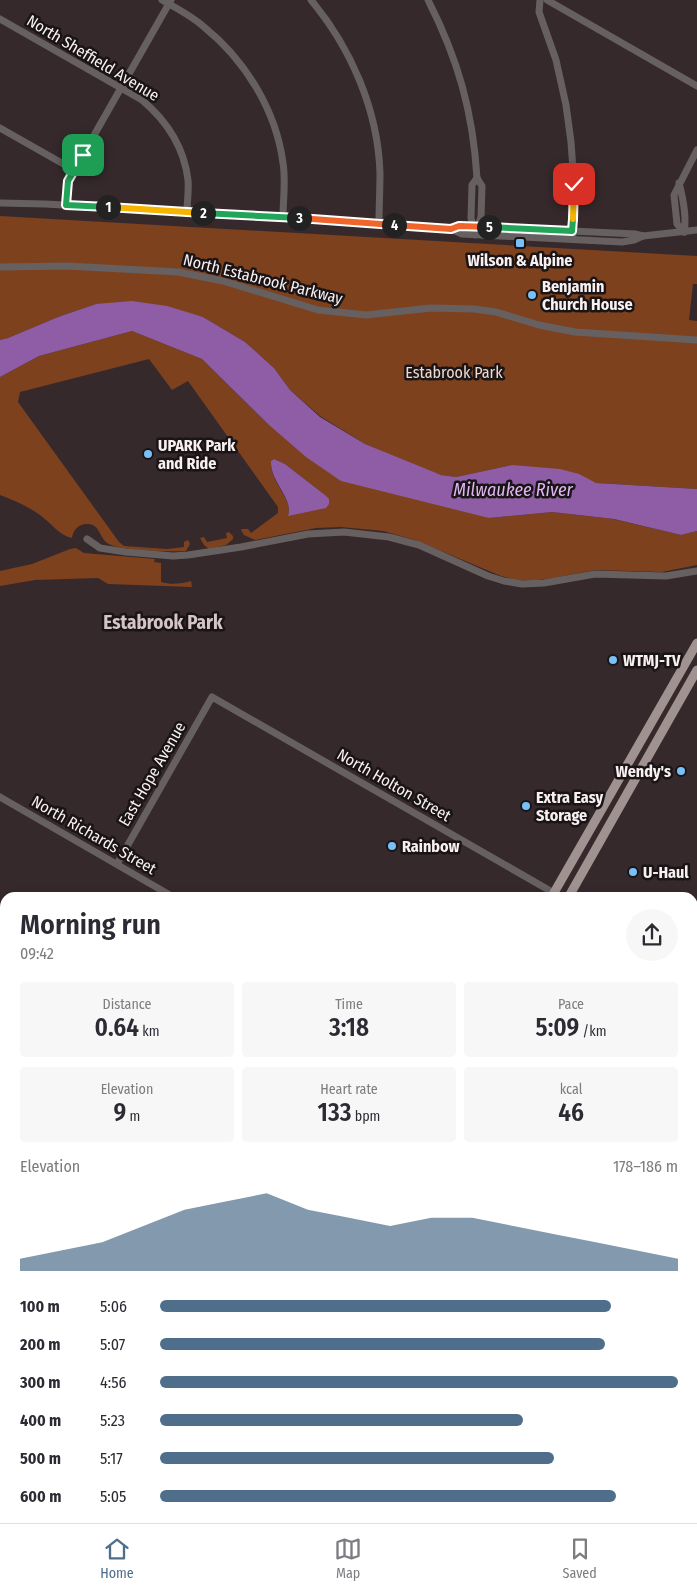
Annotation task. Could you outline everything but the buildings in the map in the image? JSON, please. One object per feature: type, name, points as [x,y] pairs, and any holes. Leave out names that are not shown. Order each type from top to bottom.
[{"type":"main road","points":[[557,892],[697,643]]},
{"type":"main road","points":[[571,892],[697,670]]},
{"type":"street","points":[[162,0],[170,2],[216,36],[244,68],[258,91],[276,131],[282,154],[284,166],[283,217]]},
{"type":"street","points":[[311,0],[344,46],[362,87],[375,134],[380,172],[379,223]]},
{"type":"street","points":[[428,0],[454,58],[467,102],[475,147],[477,178],[482,186],[480,217],[475,226],[475,235]]},
{"type":"street","points":[[540,0],[539,12],[556,60],[566,105],[574,184],[573,240]]},
{"type":"street","points":[[547,0],[697,86]]},
{"type":"street","points":[[66,205],[68,181],[170,2]]},
{"type":"street","name":"North Sheffield Avenue","points":[[0,19],[142,100],[157,112],[169,127],[179,145],[184,161],[188,181],[187,212]]},
{"type":"street","points":[[0,128],[74,170]]},
{"type":"street","points":[[684,232],[677,224],[674,195],[697,150]]},
{"type":"street","points":[[0,203],[379,223],[451,229],[459,233],[475,235],[622,242],[643,236]]},
{"type":"street","points":[[451,229],[459,226],[475,226],[643,236],[697,230]]},
{"type":"street","name":"North Estabrook Parkway","points":[[0,267],[67,266],[178,272],[223,281],[332,313],[366,315],[431,308],[474,309],[496,312],[539,325],[575,332],[697,340]]},
{"type":"street","points":[[87,539],[100,548],[126,552],[188,556],[308,534],[344,532],[389,537],[419,545],[488,576],[522,584],[544,583],[596,574],[666,576],[697,571]]},
{"type":"street","name":"North Holton Street","points":[[212,697],[548,892]]},
{"type":"street","name":"East Hope Avenue","points":[[116,864],[212,697]]},
{"type":"street","name":"North Richards Street","points":[[0,797],[165,892]]},
{"type":"green space","name":"Estabrook Park","points":[[0,216],[697,256],[697,284],[693,284],[689,320],[697,321],[697,489],[596,483],[512,465],[456,477],[441,475],[423,469],[365,444],[320,416],[290,390],[274,368],[245,342],[203,317],[96,304],[0,340]]},
{"type":"green space","points":[[132,331],[202,359],[268,424],[489,518],[552,512],[613,519],[681,535],[697,531],[697,565],[662,572],[595,570],[530,581],[501,576],[415,540],[383,531],[341,527],[316,528],[255,540],[244,535],[241,530],[248,529],[251,533],[278,513],[278,507],[188,381],[172,390],[149,359],[20,392],[18,402],[119,542],[124,546],[167,549],[184,547],[184,542],[188,540],[190,544],[186,551],[124,548],[106,542],[98,529],[88,524],[77,528],[72,538],[68,537],[35,512],[0,495],[0,377],[39,356]],"holes":[[[274,459],[285,464],[325,495],[288,515],[288,503],[274,477],[271,461]]]},
{"type":"green space","points":[[229,532],[233,539],[226,545],[209,549],[200,538],[204,537],[207,542],[227,538],[226,533]]},
{"type":"green space","points":[[76,548],[84,553],[155,559],[154,562],[161,563],[161,582],[176,584],[191,581],[192,587],[108,584],[98,578],[35,580],[0,586],[0,571],[32,564]]},
{"type":"water","name":"Milwaukee River","points":[[132,301],[167,306],[203,317],[245,342],[274,368],[290,390],[320,417],[365,444],[441,475],[456,477],[512,465],[560,469],[579,474],[596,483],[697,489],[697,531],[681,535],[614,519],[552,512],[489,518],[341,481],[306,457],[268,424],[202,359],[132,331],[39,356],[0,377],[0,340],[96,304]]},
{"type":"water","points":[[274,459],[285,464],[325,495],[329,499],[329,504],[326,508],[288,516],[288,503],[272,469],[271,461]]},
{"type":"place","name":"Wilson & Alpine","points":[[520,243]]},
{"type":"place","name":"Benjamin Church House","points":[[532,295]]},
{"type":"place","name":"UPARK Park and Ride","points":[[148,454]]},
{"type":"place","name":"WTMJ-TV","points":[[613,660]]},
{"type":"place","name":"Wendy's","points":[[681,771]]},
{"type":"place","name":"Extra Easy Storage","points":[[526,806]]},
{"type":"place","name":"Rainbow","points":[[392,846]]},
{"type":"place","name":"U-Haul","points":[[633,872]]},
{"type":"district","name":"Estabrook Park","points":[[163,622]]},
{"type":"route","points":[[83,155],[68,181],[66,205],[379,223],[451,229],[463,226],[572,231],[574,184]]}]
